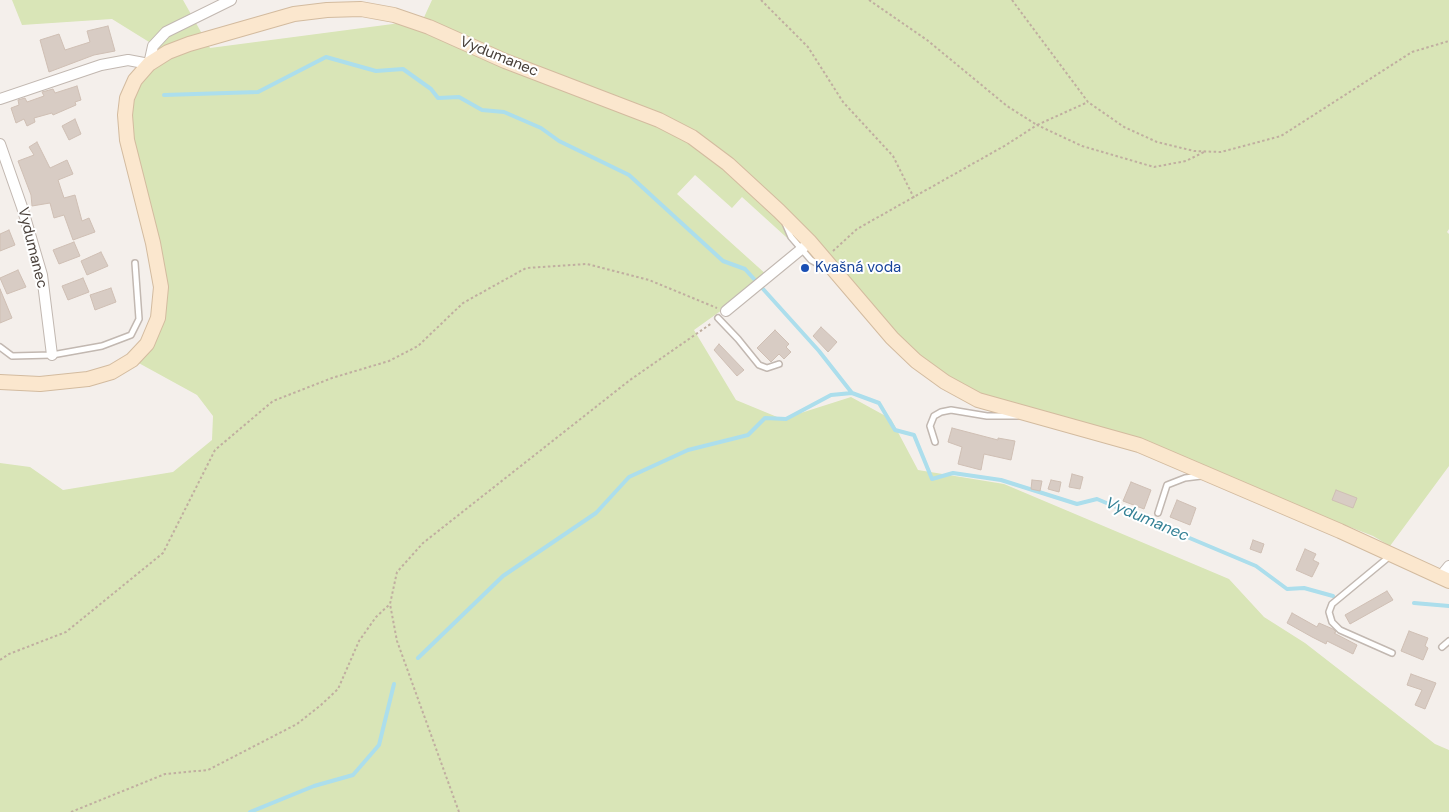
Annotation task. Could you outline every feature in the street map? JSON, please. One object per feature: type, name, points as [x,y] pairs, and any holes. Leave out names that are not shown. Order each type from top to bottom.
[{"type":"main road","name":"Vydumanec","points":[[0,382],[40,384],[88,379],[112,372],[132,360],[147,344],[158,318],[161,287],[153,243],[127,140],[125,115],[127,98],[135,80],[149,64],[168,52],[189,44],[294,14],[327,10],[362,10],[394,15],[429,27],[505,61],[659,120],[692,137],[728,164],[780,211],[805,245],[825,259],[892,338],[916,361],[944,382],[978,400],[1139,445],[1444,579]]},
{"type":"street","name":"Vydumanec","points":[[149,64],[153,46],[166,32],[231,0]]},
{"type":"street","points":[[0,99],[101,66],[128,60],[149,64]]},
{"type":"street","name":"Vydumanec","points":[[0,144],[22,207],[42,275],[52,355]]},
{"type":"street","points":[[722,315],[805,245]]},
{"type":"street","name":"Vydumanec","points":[[1444,579],[1449,566]]},
{"type":"lane","points":[[805,245],[811,260],[840,276]]},
{"type":"lane","points":[[0,347],[12,356],[52,355],[102,346],[131,335],[139,319],[135,262]]},
{"type":"lane","points":[[722,315],[759,365],[767,368],[780,364]]},
{"type":"lane","name":"Vydumanec","points":[[935,442],[930,426],[934,416],[941,412],[951,410],[1006,417],[1033,415]]},
{"type":"lane","points":[[1158,513],[1167,485],[1185,478],[1209,475]]},
{"type":"lane","points":[[1392,653],[1340,630],[1332,622],[1329,612],[1332,604],[1393,555]]},
{"type":"lane","points":[[1442,647],[1449,641]]},
{"type":"path","points":[[761,0],[808,47],[843,102],[893,156],[914,198]]},
{"type":"path","points":[[869,0],[927,40],[1007,106],[1037,125],[1082,146],[1154,167],[1186,161],[1206,151]]},
{"type":"path","points":[[1012,0],[1088,102],[1124,127],[1158,142],[1206,151],[1221,152],[1281,136],[1412,52],[1449,41]]},
{"type":"path","points":[[825,259],[857,229],[914,198],[1037,125],[1088,102]]},
{"type":"path","points":[[0,660],[9,654],[66,632],[163,553],[214,450],[273,401],[332,378],[389,361],[404,354],[418,346],[463,303],[526,268],[587,264],[649,280],[722,315],[630,380],[423,543],[397,572],[390,604],[397,641],[459,812]]},
{"type":"path","points":[[71,812],[165,774],[208,770],[296,724],[338,689],[359,642],[376,618],[390,604]]},
{"type":"green space","points":[[12,0],[183,0],[210,48],[408,22],[420,26],[432,0],[1449,0],[1449,229],[1447,232],[1449,234],[1449,466],[1390,546],[1373,536],[1188,464],[948,384],[810,247],[694,330],[736,400],[782,419],[851,397],[891,419],[918,470],[1004,484],[1229,579],[1264,617],[1305,643],[1435,744],[1449,750],[1449,812],[0,812],[0,463],[30,467],[63,490],[173,472],[212,440],[213,416],[197,395],[135,361],[162,296],[127,125],[136,84],[170,55],[112,19],[22,25]],"holes":[[[695,175],[732,208],[742,197],[796,246],[768,276],[677,194]]]},
{"type":"building","points":[[108,26],[115,51],[94,55],[49,72],[40,40],[59,34],[65,50],[90,42],[87,31]]},
{"type":"building","points":[[77,86],[81,100],[75,102],[76,105],[53,115],[52,113],[34,118],[35,122],[27,126],[24,119],[16,123],[11,108],[19,105],[18,100],[25,98],[27,102],[44,96],[42,92],[53,89],[55,93]]},
{"type":"building","points":[[75,119],[81,134],[69,140],[62,126]]},
{"type":"building","points":[[37,142],[50,168],[67,160],[73,174],[58,180],[64,198],[75,195],[82,221],[89,218],[95,232],[73,240],[64,215],[54,218],[50,203],[32,206],[31,195],[18,161],[34,155],[29,147]]},
{"type":"building","points":[[9,230],[15,245],[0,251],[0,234]]},
{"type":"building","points":[[74,242],[80,256],[59,264],[53,250]]},
{"type":"building","points":[[101,252],[108,266],[87,275],[81,261]]},
{"type":"building","points":[[18,270],[26,287],[7,294],[0,278]]},
{"type":"building","points":[[83,278],[89,292],[68,300],[62,286]]},
{"type":"building","points":[[111,288],[116,302],[95,310],[90,295]]},
{"type":"building","points":[[0,289],[12,318],[0,323]]},
{"type":"building","points":[[821,327],[837,342],[828,352],[813,336]]},
{"type":"building","points":[[775,330],[789,344],[786,347],[791,352],[784,359],[779,354],[771,362],[757,348]]},
{"type":"building","points":[[719,344],[744,370],[737,376],[714,350]]},
{"type":"building","points":[[952,428],[998,440],[998,438],[1015,441],[1011,460],[984,454],[981,470],[958,464],[962,447],[948,442]]},
{"type":"building","points":[[1072,474],[1083,477],[1080,489],[1069,487]]},
{"type":"building","points":[[1032,480],[1042,481],[1040,491],[1031,489]]},
{"type":"building","points":[[1051,480],[1061,482],[1059,492],[1048,489]]},
{"type":"building","points":[[1131,482],[1151,490],[1144,509],[1123,501]]},
{"type":"building","points":[[1336,490],[1357,498],[1353,508],[1332,500]]},
{"type":"building","points":[[1177,500],[1196,508],[1190,525],[1170,517]]},
{"type":"building","points":[[1253,540],[1264,544],[1261,553],[1250,549]]},
{"type":"building","points":[[1305,549],[1316,554],[1313,560],[1319,563],[1312,577],[1296,570]]},
{"type":"building","points":[[1387,591],[1393,600],[1350,624],[1345,615]]},
{"type":"building","points":[[1292,613],[1317,627],[1319,623],[1333,629],[1336,632],[1334,633],[1357,645],[1353,654],[1327,641],[1326,644],[1287,623]]},
{"type":"building","points":[[1409,631],[1428,638],[1425,646],[1428,648],[1423,660],[1401,651]]},
{"type":"building","points":[[1411,674],[1436,683],[1425,709],[1415,705],[1422,690],[1407,685]]},
{"type":"waterway","points":[[164,95],[258,92],[326,57],[376,71],[403,69],[431,89],[438,98],[459,97],[482,110],[504,112],[541,128],[559,141],[629,175],[723,261],[745,269],[819,351],[852,393]]},
{"type":"waterway","name":"Vydumanec","points":[[418,658],[503,576],[596,513],[629,477],[688,450],[748,435],[765,418],[786,419],[831,395],[852,393],[879,403],[895,430],[914,435],[932,479],[953,473],[1001,480],[1077,504],[1097,499],[1256,566],[1287,589],[1304,588],[1333,596]]},
{"type":"waterway","name":"Vydumanec","points":[[1414,603],[1449,606]]},
{"type":"waterway","points":[[250,812],[314,786],[353,775],[379,745],[394,684]]},
{"type":"place","name":"Kvašná voda","points":[[805,268]]}]
